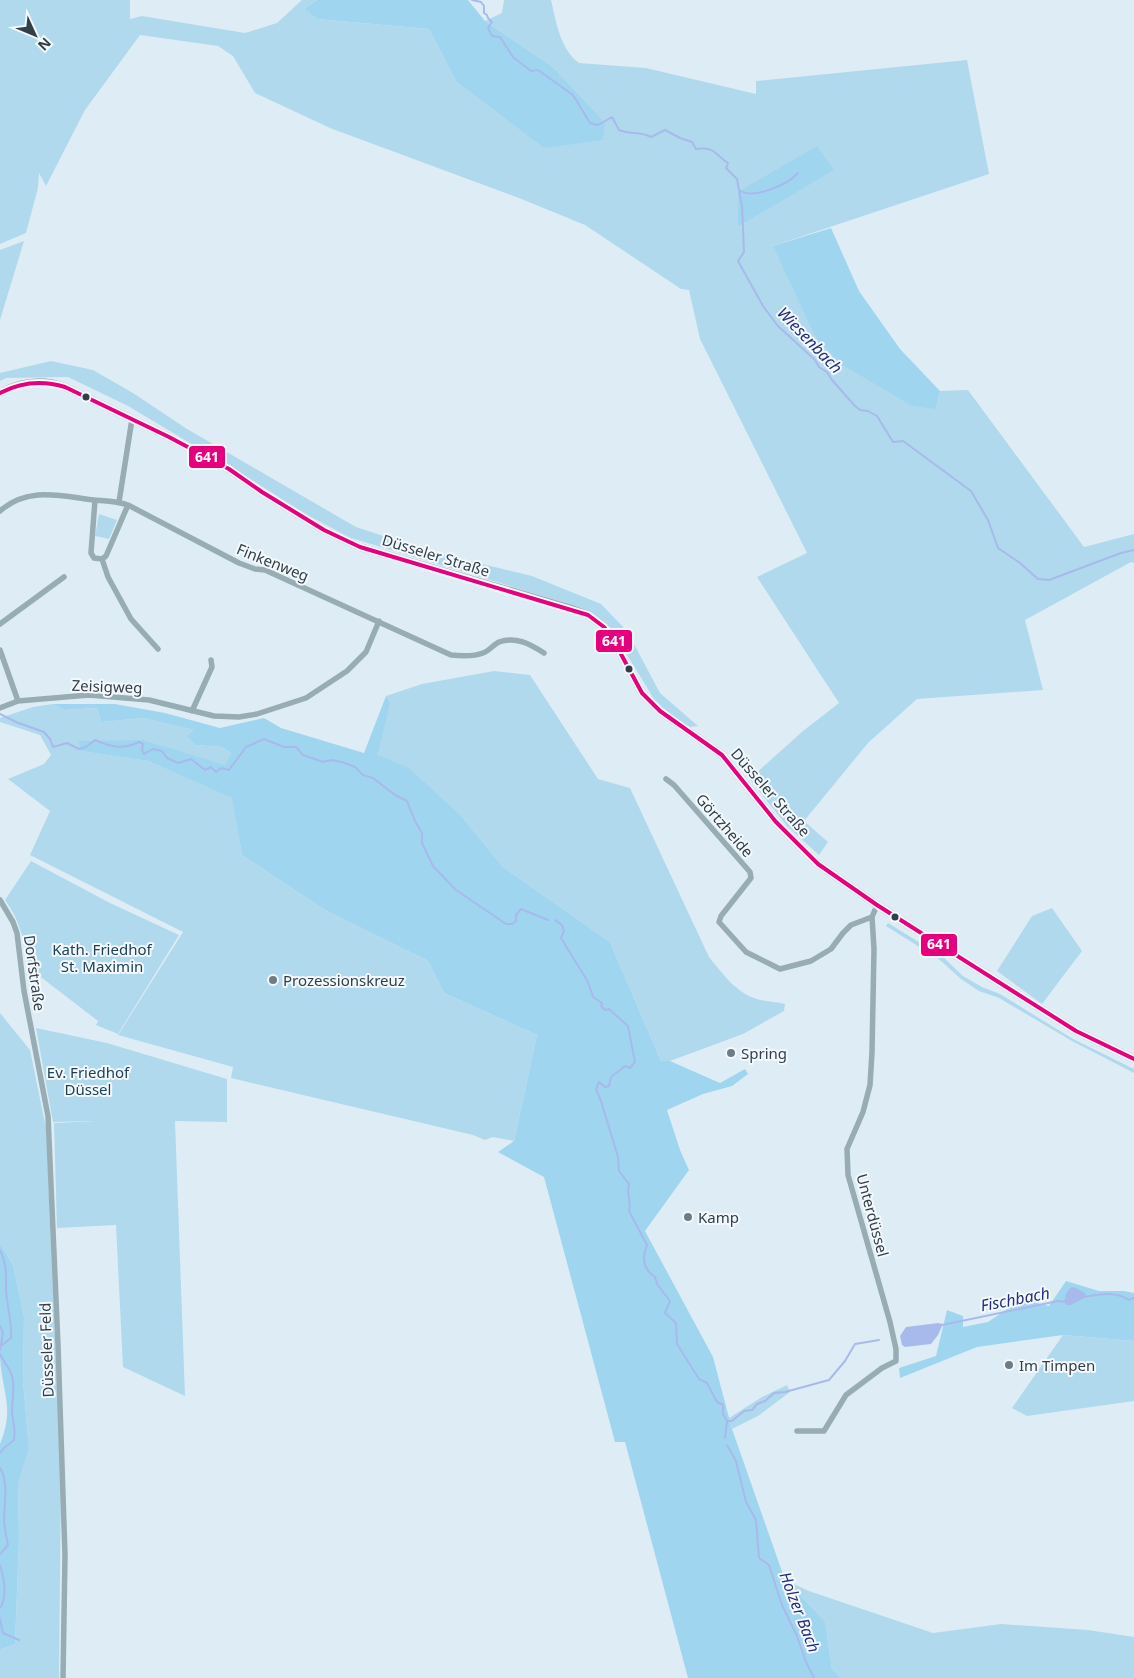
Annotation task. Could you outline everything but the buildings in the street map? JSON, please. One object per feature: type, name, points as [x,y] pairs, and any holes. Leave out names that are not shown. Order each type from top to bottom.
[{"type":"main road","name":"Düsseler Straße","points":[[0,393],[31,382],[57,384],[132,419],[230,469],[270,497],[324,530],[360,547],[572,608],[588,615],[604,627],[611,636],[642,693],[660,711],[722,755],[776,822],[818,864],[877,905],[1076,1031],[1134,1058]]},
{"type":"street","points":[[119,502],[132,419]]},
{"type":"street","name":"Finkenweg","points":[[0,511],[19,499],[37,494],[57,494],[119,502],[240,563],[255,569],[265,570],[451,655],[464,656],[483,653],[499,642],[514,640],[530,643],[544,652]]},
{"type":"street","points":[[95,500],[91,553],[94,558],[102,559],[106,556],[128,505]]},
{"type":"street","points":[[102,559],[108,577],[132,619],[158,649]]},
{"type":"street","points":[[0,624],[64,577]]},
{"type":"street","name":"Zeisigweg","points":[[18,701],[89,695],[149,700],[214,716],[239,717],[257,714],[306,698],[348,672],[366,652],[379,621]]},
{"type":"street","points":[[0,650],[18,701],[0,708]]},
{"type":"street","points":[[192,711],[212,667],[212,660]]},
{"type":"street","name":"Görtzheide","points":[[666,779],[674,785],[750,872],[751,878],[721,916],[719,922],[746,952],[780,969],[811,961],[831,949],[851,925],[872,917]]},
{"type":"street","name":"Dorfstraße","points":[[0,900],[18,933],[24,991],[30,1023]]},
{"type":"street","points":[[872,917],[877,905]]},
{"type":"street","name":"Unterdüssel","points":[[797,1431],[824,1431],[846,1395],[882,1368],[896,1361],[896,1349],[890,1322],[848,1175],[847,1149],[863,1112],[870,1085],[874,949],[872,917]]},
{"type":"street","name":"Düsseler Feld","points":[[30,1023],[48,1116],[65,1555],[63,1678]]},
{"type":"green space","points":[[0,0],[130,0],[130,19],[142,16],[245,33],[277,23],[302,0],[317,0],[304,9],[317,19],[429,29],[456,81],[605,122],[553,67],[485,21],[502,13],[504,0],[551,0],[563,42],[567,50],[579,63],[646,68],[756,94],[756,81],[967,60],[989,174],[773,246],[936,409],[940,391],[968,390],[1084,547],[1134,534],[1134,563],[1131,562],[1025,620],[1043,690],[917,699],[868,743],[804,821],[828,842],[819,855],[787,826],[747,776],[755,774],[803,731],[839,703],[757,577],[807,553],[700,339],[689,290],[681,289],[585,225],[519,198],[330,128],[255,93],[233,56],[218,46],[140,35],[85,110],[46,186],[39,173],[38,188],[26,233],[0,244]],"holes":[[[834,169],[738,227],[738,192]]]},
{"type":"green space","points":[[24,241],[0,320],[0,250]]},
{"type":"green space","points":[[51,361],[93,370],[133,393],[187,429],[356,527],[432,552],[532,576],[601,604],[627,631],[660,693],[698,726],[690,727],[671,715],[654,699],[610,627],[596,616],[579,607],[351,538],[309,516],[128,406],[68,377],[6,378],[0,381],[0,373]]},
{"type":"green space","points":[[99,514],[117,520],[109,539],[95,536]]},
{"type":"green space","points":[[494,671],[530,675],[598,779],[630,788],[709,957],[730,982],[742,992],[760,1000],[785,1004],[784,1011],[743,1034],[670,1061],[661,1061],[610,942],[503,867],[464,819],[378,755],[389,703],[386,696],[422,684]]},
{"type":"green space","points":[[53,704],[64,710],[97,708],[101,722],[143,718],[195,730],[196,745],[222,747],[231,753],[225,766],[144,740],[82,751],[148,761],[233,798],[242,855],[325,910],[428,961],[444,993],[537,1035],[514,1141],[493,1137],[485,1140],[473,1135],[231,1078],[233,1067],[118,1035],[183,932],[30,855],[50,811],[8,779],[44,764],[51,755],[40,735],[0,722],[0,718],[33,707]]},
{"type":"green space","name":"Kath. Friedhof St. Maximin","points":[[31,861],[110,903],[179,935],[118,1034],[96,1025],[98,1021],[29,968],[21,932],[15,916],[5,900]]},
{"type":"green space","points":[[1052,908],[1082,951],[1042,1004],[997,971],[1032,916]]},
{"type":"green space","points":[[888,923],[943,957],[963,976],[982,987],[1000,994],[1073,1039],[1134,1069],[1134,1073],[1072,1041],[999,998],[979,991],[961,979],[940,960],[886,926]]},
{"type":"green space","points":[[0,1013],[30,1050],[46,1128],[61,1479],[59,1678],[0,1678],[0,1650],[15,1644],[19,1540],[18,1485],[29,1449],[23,1381],[24,1317],[13,1265],[0,1243]]},
{"type":"green space","name":"Ev. Friedhof Düssel","points":[[36,1028],[107,1043],[227,1079],[227,1122],[175,1121],[185,1396],[123,1367],[116,1225],[57,1228],[54,1123],[96,1121],[53,1122]]},
{"type":"green space","points":[[1063,1335],[1134,1341],[1134,1401],[1027,1416],[1012,1408]]},
{"type":"green space","points":[[787,1385],[790,1392],[758,1416],[732,1429],[729,1418],[762,1397]]},
{"type":"green space","points":[[785,1580],[809,1591],[933,1633],[1001,1624],[1088,1630],[1134,1637],[1134,1678],[841,1678],[832,1669],[825,1621]]},
{"type":"shaded area","points":[[317,0],[468,0],[485,21],[553,67],[605,122],[603,140],[544,148],[456,81],[429,29],[317,19],[304,9]]},
{"type":"shaded area","points":[[817,146],[834,170],[738,227],[738,192]]},
{"type":"shaded area","points":[[831,228],[859,291],[900,349],[940,391],[936,409],[912,406],[841,364],[815,336],[773,246]]},
{"type":"shaded area","points":[[386,696],[390,703],[378,755],[409,768],[464,819],[503,867],[610,942],[661,1061],[670,1061],[720,1083],[745,1069],[748,1074],[732,1086],[703,1094],[667,1110],[680,1150],[689,1170],[645,1231],[713,1357],[732,1429],[785,1580],[825,1621],[832,1669],[841,1678],[688,1678],[625,1442],[615,1442],[544,1177],[498,1152],[514,1141],[537,1035],[444,993],[428,961],[325,910],[242,855],[232,798],[148,761],[81,751],[78,741],[144,740],[225,765],[231,753],[222,747],[196,745],[187,736],[194,730],[143,718],[101,722],[97,708],[64,710],[53,704],[115,704],[165,713],[220,728],[264,718],[281,728],[364,753]]},
{"type":"shaded area","points":[[0,1243],[13,1265],[24,1317],[23,1381],[29,1449],[18,1485],[19,1540],[15,1644],[0,1650],[0,1444],[7,1420],[7,1410],[0,1358]]},
{"type":"shaded area","points":[[1066,1281],[1099,1291],[1134,1293],[1134,1341],[1063,1335],[977,1347],[900,1378],[899,1368],[936,1356],[947,1310],[963,1316],[963,1327],[988,1322],[1022,1299],[1049,1306]]},
{"type":"shaded area","points":[[1074,1287],[1085,1293],[1086,1297],[1071,1305],[1067,1305],[1064,1302],[1066,1294],[1070,1288]]},
{"type":"shaded area","points":[[943,1324],[931,1344],[905,1347],[902,1345],[900,1336],[906,1327]]},
{"type":"waterway","name":"Wiesenbach","points":[[472,0],[481,2],[484,6],[484,13],[492,22],[488,28],[492,36],[500,37],[513,57],[531,71],[538,70],[573,95],[590,123],[598,125],[612,117],[619,130],[651,137],[665,130],[692,142],[696,149],[711,150],[728,163],[726,168],[737,179],[742,206],[744,252],[738,261],[763,306],[778,326],[815,360],[819,367],[827,372],[855,406],[860,410],[868,411],[877,416],[893,442],[903,441],[971,491],[988,520],[998,548],[1020,563],[1038,579],[1049,580],[1134,550]]},
{"type":"waterway","points":[[739,190],[745,193],[770,190],[793,178],[798,173]]},
{"type":"waterway","name":"Holzer Bach","points":[[0,714],[44,732],[50,739],[53,747],[67,743],[79,749],[86,747],[95,740],[117,747],[139,742],[143,744],[142,750],[144,754],[153,749],[162,751],[167,758],[178,763],[191,759],[205,770],[211,767],[216,772],[221,768],[229,770],[246,747],[264,739],[284,747],[296,747],[303,755],[323,762],[331,760],[342,762],[355,767],[363,775],[373,778],[395,795],[407,801],[422,833],[422,843],[433,866],[456,890],[506,924],[512,924],[516,921],[516,915],[521,909],[548,920]]},
{"type":"waterway","name":"Holzer Bach","points":[[555,920],[562,925],[564,931],[561,938],[588,982],[593,997],[602,1003],[601,1006],[605,1010],[609,1009],[628,1026],[635,1062],[630,1068],[625,1066],[611,1077],[609,1086],[605,1087],[599,1082],[596,1089],[618,1157],[619,1171],[629,1184],[629,1211],[647,1245],[644,1254],[646,1267],[655,1277],[657,1284],[670,1301],[665,1313],[676,1323],[677,1344],[699,1379],[707,1383],[717,1402],[723,1405],[723,1414],[727,1421],[725,1438]]},
{"type":"waterway","points":[[0,1250],[6,1270],[6,1290],[11,1332],[11,1338],[1,1346]]},
{"type":"waterway","name":"Fischbach","points":[[1084,1297],[1107,1294],[1119,1295],[1129,1300],[1134,1298]]},
{"type":"waterway","name":"Fischbach","points":[[942,1325],[1058,1301],[1065,1302]]},
{"type":"waterway","points":[[0,1326],[3,1333],[0,1350]]},
{"type":"waterway","name":"Fischbach","points":[[727,1421],[732,1421],[744,1411],[752,1410],[757,1404],[765,1401],[774,1393],[785,1392],[829,1380],[845,1361],[855,1344],[879,1340]]},
{"type":"waterway","points":[[0,1354],[10,1371],[13,1381],[12,1412],[15,1432],[14,1440],[0,1453]]},
{"type":"waterway","name":"Holzer Bach","points":[[727,1445],[736,1461],[746,1502],[756,1520],[759,1558],[769,1565],[782,1605],[814,1678]]},
{"type":"waterway","points":[[0,1468],[5,1487],[4,1521],[8,1545],[0,1554]]},
{"type":"waterway","points":[[0,1565],[5,1593],[0,1608]]},
{"type":"waterway","points":[[0,1619],[3,1633],[19,1640]]},
{"type":"transit line","name":"641","points":[[0,393],[16,386],[32,383],[48,383],[65,387],[169,437],[229,469],[262,492],[324,530],[360,547],[588,615],[604,627],[615,643],[642,693],[660,711],[722,755],[776,822],[818,864],[877,905],[1076,1031],[1134,1059]]},
{"type":"place","name":"Prozessionskreuz","points":[[273,980]]},
{"type":"place","name":"Spring","points":[[731,1053]]},
{"type":"place","name":"Kamp","points":[[688,1217]]},
{"type":"place","name":"Im Timpen","points":[[1009,1365]]}]
